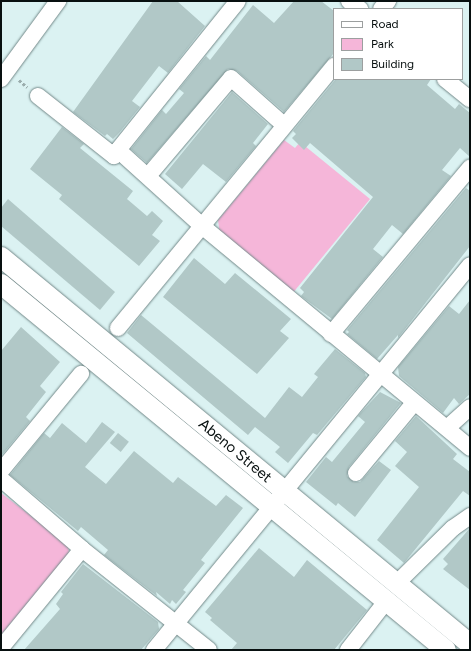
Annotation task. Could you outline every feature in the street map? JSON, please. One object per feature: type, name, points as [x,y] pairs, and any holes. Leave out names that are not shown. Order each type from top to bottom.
[{"type":"main road","name":"Abeno Street","points":[[1,257],[470,644]]},
{"type":"main road","name":"Abeno Street","points":[[1,284],[446,650]]},
{"type":"street","points":[[4,75],[58,1]]},
{"type":"street","points":[[38,96],[114,156],[238,1]]},
{"type":"street","points":[[350,1],[359,8]]},
{"type":"street","points":[[118,328],[333,67]]},
{"type":"street","points":[[148,176],[231,78],[284,126]]},
{"type":"street","points":[[446,80],[470,99]]},
{"type":"street","points":[[118,150],[202,226],[380,376],[447,428],[470,448]]},
{"type":"street","points":[[331,334],[470,168]]},
{"type":"street","points":[[154,650],[470,265]]},
{"type":"street","points":[[1,471],[81,374]]},
{"type":"street","points":[[356,473],[414,403]]},
{"type":"street","points":[[447,428],[470,407]]},
{"type":"street","points":[[1,479],[82,549],[177,622],[209,650]]},
{"type":"street","points":[[397,583],[453,528],[470,516]]},
{"type":"street","points":[[1,648],[82,549]]},
{"type":"street","points":[[348,650],[387,600]]},
{"type":"path","points":[[4,75],[38,96]]},
{"type":"green space","points":[[284,140],[295,148],[300,142],[370,199],[292,294],[220,235],[218,220]]},
{"type":"green space","points":[[1,493],[68,544],[69,553],[1,635]]},
{"type":"building","points":[[153,1],[177,1],[205,26],[168,73],[159,66],[132,101],[140,107],[113,139],[107,134],[105,136],[73,112]]},
{"type":"building","points":[[294,1],[321,1],[333,10],[333,54],[284,112],[237,71],[228,69],[147,163],[131,149],[162,110],[166,114],[184,93],[179,89],[206,56],[210,60],[253,5],[274,23]]},
{"type":"building","points":[[335,80],[430,80],[427,85],[455,109],[459,104],[470,113],[470,157],[460,148],[442,170],[451,176],[403,234],[392,225],[373,249],[383,257],[332,319],[301,296],[304,292],[300,288],[373,197],[310,143],[304,150],[292,138],[296,134],[293,131]]},
{"type":"building","points":[[232,92],[268,124],[253,143],[256,146],[226,182],[203,164],[182,189],[165,174]]},
{"type":"building","points":[[62,127],[84,144],[80,148],[133,191],[127,199],[147,216],[152,211],[163,221],[152,235],[160,241],[139,266],[59,199],[62,195],[30,169]]},
{"type":"building","points":[[466,188],[470,191],[470,246],[398,338],[398,335],[377,359],[347,334],[349,332],[347,330]]},
{"type":"building","points":[[8,199],[115,292],[100,310],[1,226],[1,208]]},
{"type":"building","points":[[194,258],[225,284],[235,273],[291,319],[280,331],[289,338],[257,374],[163,297]]},
{"type":"building","points":[[470,300],[470,394],[459,404],[454,398],[443,413],[399,376],[398,367],[449,306],[459,314]]},
{"type":"building","points":[[141,315],[265,418],[289,387],[302,397],[318,377],[314,374],[335,349],[365,373],[366,377],[317,435],[313,433],[288,463],[275,452],[280,447],[255,427],[248,435],[127,333]]},
{"type":"building","points":[[21,327],[60,362],[40,386],[46,392],[26,417],[30,421],[1,456],[1,351]]},
{"type":"building","points":[[380,392],[401,403],[349,467],[347,476],[354,482],[360,482],[379,461],[391,470],[355,517],[338,503],[336,506],[306,482],[326,457],[332,462],[365,422],[358,416]]},
{"type":"building","points":[[416,416],[457,454],[453,459],[470,472],[470,496],[463,491],[404,563],[377,540],[419,487],[395,466],[407,452],[395,441]]},
{"type":"building","points":[[102,422],[115,432],[85,467],[106,484],[134,451],[173,483],[178,477],[216,506],[226,495],[243,508],[201,560],[205,563],[183,590],[186,592],[176,604],[172,600],[170,604],[156,592],[157,596],[104,555],[108,550],[81,527],[78,531],[10,475],[44,433],[50,438],[62,423],[86,443]]},
{"type":"building","points":[[118,433],[129,442],[121,452],[110,443]]},
{"type":"building","points":[[470,528],[470,590],[443,569],[448,564],[443,559]]},
{"type":"building","points":[[259,548],[294,577],[307,560],[367,610],[334,650],[231,650],[237,643],[210,620],[212,618],[205,612]]},
{"type":"building","points":[[83,564],[158,622],[159,629],[141,650],[24,650],[60,609],[56,604],[63,594],[61,592]]}]
